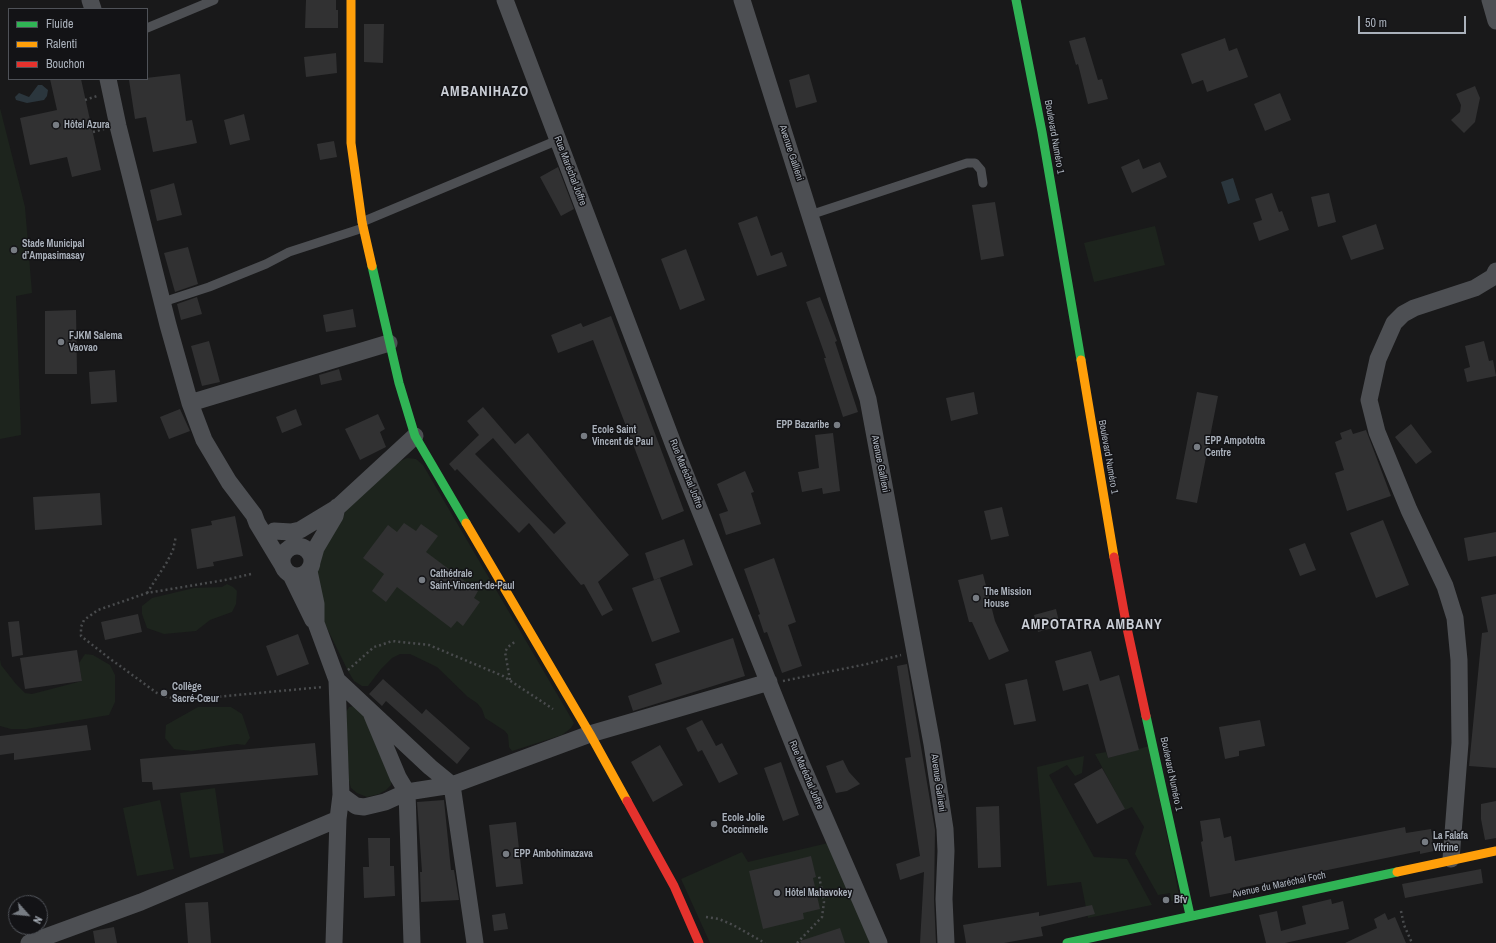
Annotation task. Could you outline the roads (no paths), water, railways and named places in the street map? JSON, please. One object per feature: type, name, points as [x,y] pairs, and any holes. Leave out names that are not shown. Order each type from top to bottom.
[{"type":"main road","points":[[351,0],[351,142],[363,225],[399,383],[415,436],[590,734],[674,886],[699,943]]},
{"type":"main road","name":"Boulevard Numéro 1","points":[[1016,0],[1042,132],[1108,526],[1127,628],[1190,915]]},
{"type":"main road","name":"Avenue du Maréchal Foch","points":[[1067,943],[1190,915],[1496,851]]},
{"type":"street","name":"Rue Maréchal Joffre","points":[[505,0],[674,446],[800,761],[879,943]]},
{"type":"street","name":"Avenue Gallieni","points":[[742,0],[868,399],[932,744],[945,829],[946,851],[944,900],[946,943]]},
{"type":"street","points":[[1490,0],[1496,21]]},
{"type":"street","points":[[108,80],[118,126],[163,302],[190,402],[204,440],[229,482],[254,515],[257,523],[287,570],[308,613],[316,623],[337,680],[342,796],[338,819],[334,943]]},
{"type":"street","points":[[1452,859],[1460,743],[1459,660],[1455,618],[1445,586],[1409,510],[1377,432],[1369,400],[1378,360],[1394,323],[1414,308],[1475,288],[1493,277],[1496,271]]},
{"type":"street","points":[[190,402],[389,342]]},
{"type":"street","points":[[274,530],[291,532],[300,530],[338,507],[415,436]]},
{"type":"street","points":[[287,570],[300,576],[311,566],[316,548],[335,516],[338,507]]},
{"type":"street","points":[[254,515],[262,519],[296,546],[302,547],[310,553],[316,604],[316,623]]},
{"type":"street","points":[[287,570],[284,554],[296,546],[311,524]]},
{"type":"street","points":[[337,680],[430,767],[452,785],[475,943]]},
{"type":"street","points":[[342,796],[356,806],[364,806],[385,802],[407,792],[452,785],[590,734],[769,682]]},
{"type":"street","points":[[370,710],[395,770],[407,792],[412,943]]},
{"type":"street","points":[[29,943],[141,902],[338,819]]},
{"type":"lane","points":[[148,28],[214,0]]},
{"type":"lane","points":[[163,302],[209,287],[266,264],[289,252],[363,225],[558,140]]},
{"type":"lane","points":[[810,215],[968,162],[975,163],[981,170],[984,183]]},
{"type":"place","name":"Hôtel Azura","points":[[56,125]]},
{"type":"place","name":"Stade Municipal d’Ampasimasay","points":[[14,250]]},
{"type":"place","name":"FJKM Salema Vaovao","points":[[61,342]]},
{"type":"place","name":"EPP Bazaribe","points":[[837,425]]},
{"type":"place","name":"Ecole Saint Vincent de Paul","points":[[584,436]]},
{"type":"place","name":"EPP Ampototra Centre","points":[[1197,447]]},
{"type":"place","name":"Cathédrale Saint-Vincent-de-Paul","points":[[422,580]]},
{"type":"place","name":"The Mission House","points":[[976,598]]},
{"type":"place","name":"Collège Sacré-Cœur","points":[[164,693]]},
{"type":"place","name":"Ecole Jolie Coccinnelle","points":[[714,824]]},
{"type":"place","name":"La Falafa Vitrine","points":[[1425,842]]},
{"type":"place","name":"EPP Ambohimazava","points":[[506,854]]},
{"type":"place","name":"Hôtel Mahavokey","points":[[777,893]]},
{"type":"place","name":"Bfv","points":[[1166,900]]},
{"type":"district","name":"AMBANIHAZO","points":[[485,92]]},
{"type":"district","name":"AMPOTATRA AMBANY","points":[[1092,625]]}]
